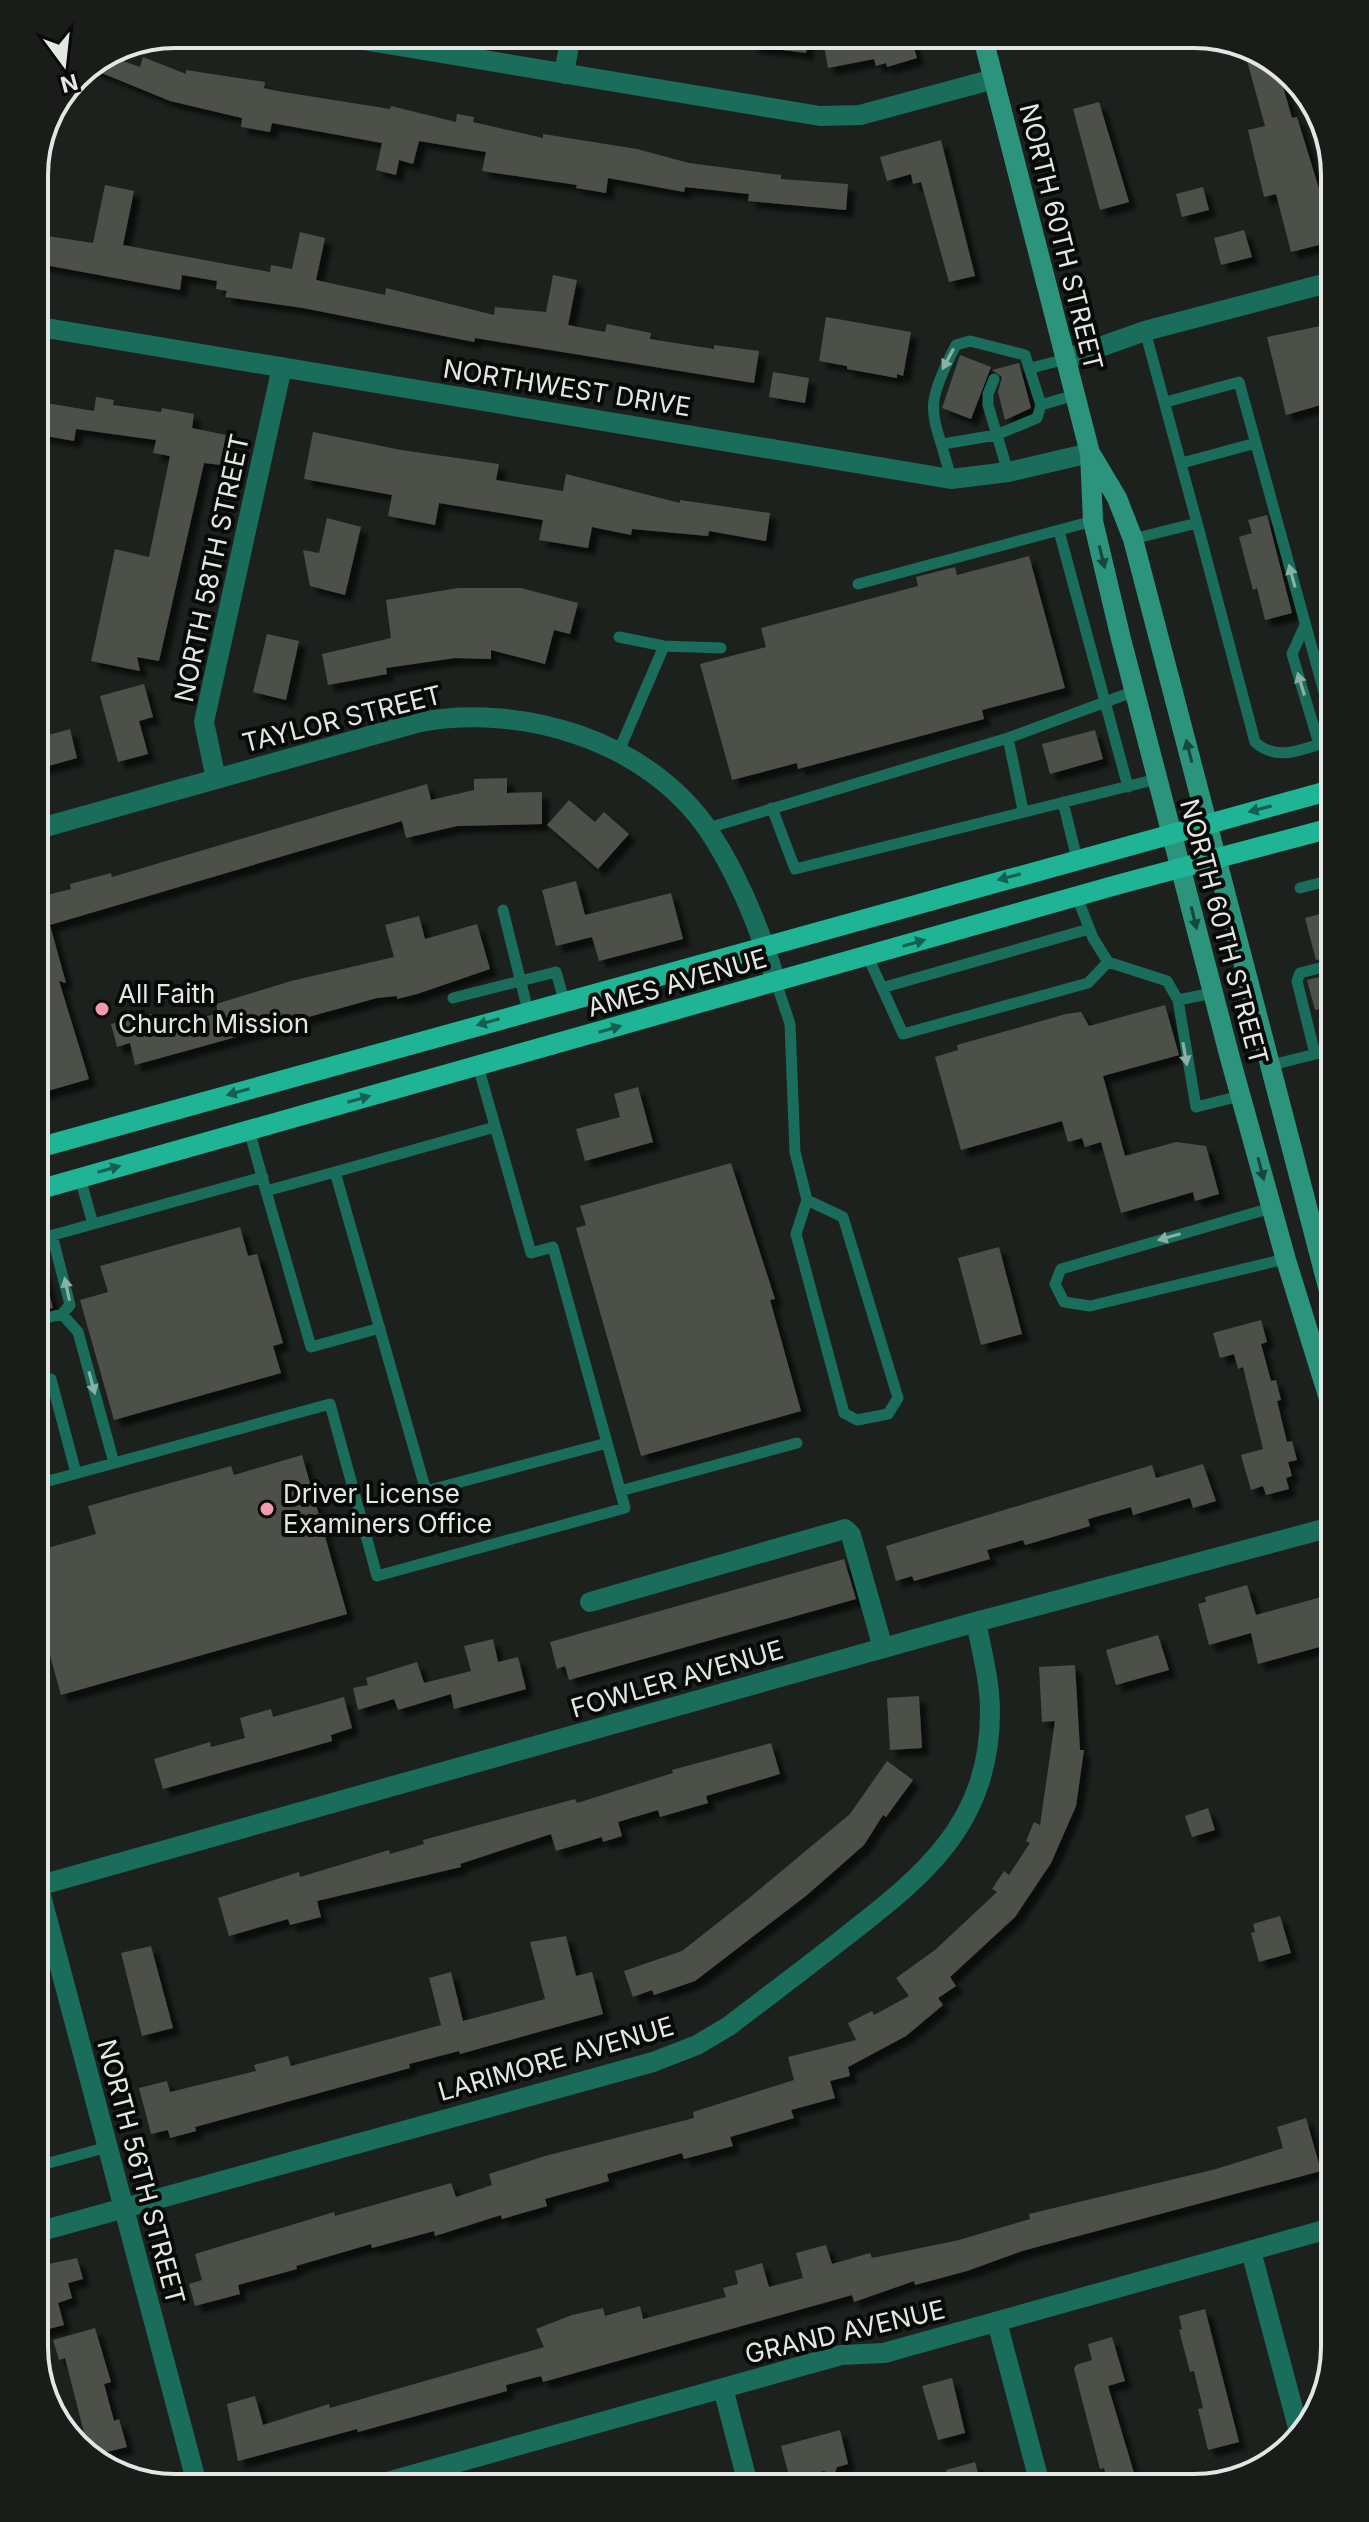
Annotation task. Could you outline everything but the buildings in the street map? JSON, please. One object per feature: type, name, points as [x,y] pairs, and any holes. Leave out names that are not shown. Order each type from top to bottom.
[{"type":"main road","name":"NORTH 60TH STREET","points":[[986,48],[1090,453],[1093,521],[1157,779],[1240,1096],[1285,1259],[1321,1373]]},
{"type":"main road","name":"NORTH 60TH STREET","points":[[1090,453],[1117,498],[1133,539],[1321,1259]]},
{"type":"main road","name":"AMES AVENUE","points":[[48,1145],[764,944],[1321,793]]},
{"type":"main road","name":"AMES AVENUE","points":[[48,1187],[1321,831]]},
{"type":"street","points":[[410,48],[843,118],[994,79]]},
{"type":"street","points":[[564,74],[569,48]]},
{"type":"street","points":[[1066,359],[1145,331],[1321,285]]},
{"type":"street","name":"NORTHWEST DRIVE","points":[[48,328],[951,479],[1008,472],[1090,453]]},
{"type":"street","name":"NORTH 58TH STREET","points":[[216,779],[204,722],[282,367]]},
{"type":"street","name":"TAYLOR STREET","points":[[48,826],[446,717],[478,715],[538,722],[584,736],[618,753],[675,794],[708,828],[746,898],[776,982]]},
{"type":"street","points":[[590,1602],[845,1529],[851,1535],[883,1648]]},
{"type":"street","name":"FOWLER AVENUE","points":[[48,1877],[1321,1530]]},
{"type":"street","name":"LARIMORE AVENUE","points":[[48,2229],[653,2062],[697,2045],[729,2026],[911,1886],[953,1837],[978,1784],[989,1736],[988,1688],[976,1622]]},
{"type":"street","name":"NORTH 56TH STREET","points":[[48,1928],[194,2474]]},
{"type":"street","name":"GRAND AVENUE","points":[[449,2474],[723,2388],[841,2355],[884,2353],[1321,2231]]},
{"type":"street","points":[[1251,2251],[1296,2422]]},
{"type":"street","points":[[997,2322],[1037,2474]]},
{"type":"street","points":[[723,2388],[745,2474]]},
{"type":"lane","points":[[1145,331],[1255,742],[1266,752],[1279,755],[1319,744],[1292,654],[1305,625]]},
{"type":"lane","points":[[951,479],[930,407],[939,377],[956,345],[970,341],[1025,355],[1031,368],[1032,393],[1041,405]]},
{"type":"lane","points":[[1031,368],[1066,359]]},
{"type":"lane","points":[[994,379],[988,394],[994,404],[996,435],[1008,472]]},
{"type":"lane","points":[[1166,402],[1239,382],[1321,682]]},
{"type":"lane","points":[[1041,405],[1075,395]]},
{"type":"lane","points":[[943,444],[996,435],[1037,418],[1041,405]]},
{"type":"lane","points":[[1182,463],[1256,443]]},
{"type":"lane","points":[[858,584],[1093,521]]},
{"type":"lane","points":[[1133,539],[1197,523]]},
{"type":"lane","points":[[1059,531],[1128,787]]},
{"type":"lane","points":[[619,637],[664,646],[721,648]]},
{"type":"lane","points":[[618,753],[664,646]]},
{"type":"lane","points":[[708,828],[1008,738],[1135,691]]},
{"type":"lane","points":[[1008,738],[1023,810]]},
{"type":"lane","points":[[772,808],[795,869],[1157,779]]},
{"type":"lane","points":[[1063,802],[1077,859]]},
{"type":"lane","points":[[1300,888],[1321,883]]},
{"type":"lane","points":[[1077,897],[1089,929],[1108,962],[1167,981],[1178,1000],[1196,1107],[1240,1096]]},
{"type":"lane","points":[[503,910],[528,1011]]},
{"type":"lane","points":[[885,987],[1089,929]]},
{"type":"lane","points":[[868,957],[885,987],[903,1034],[1088,983],[1108,962]]},
{"type":"lane","points":[[1315,1054],[1297,981],[1300,973],[1321,968]]},
{"type":"lane","points":[[453,998],[556,972],[564,1000]]},
{"type":"lane","points":[[776,982],[790,1024],[795,1152],[807,1200],[796,1234],[844,1413],[857,1420],[888,1414],[898,1398],[843,1217],[807,1200]]},
{"type":"lane","points":[[1178,1000],[1213,993]]},
{"type":"lane","points":[[1272,1065],[1321,1052]]},
{"type":"lane","points":[[48,1481],[330,1404],[377,1576],[625,1508],[553,1247],[531,1253],[478,1066]]},
{"type":"lane","points":[[266,1191],[495,1127]]},
{"type":"lane","points":[[249,1130],[311,1347],[380,1328]]},
{"type":"lane","points":[[335,1172],[426,1491],[607,1443]]},
{"type":"lane","points":[[48,1237],[263,1177]]},
{"type":"lane","points":[[80,1178],[93,1224]]},
{"type":"lane","points":[[1271,1208],[1061,1269],[1055,1284],[1064,1302],[1090,1306],[1285,1259]]},
{"type":"lane","points":[[48,1318],[62,1314],[70,1305],[52,1235]]},
{"type":"lane","points":[[62,1314],[78,1332],[114,1463]]},
{"type":"lane","points":[[48,1380],[51,1379],[76,1473]]},
{"type":"lane","points":[[620,1491],[797,1443]]},
{"type":"lane","points":[[48,2163],[108,2147]]},
{"type":"place","name":"All Faith Church Mission","points":[[102,1009]]},
{"type":"place","name":"Driver License Examiners Office","points":[[267,1509]]}]
